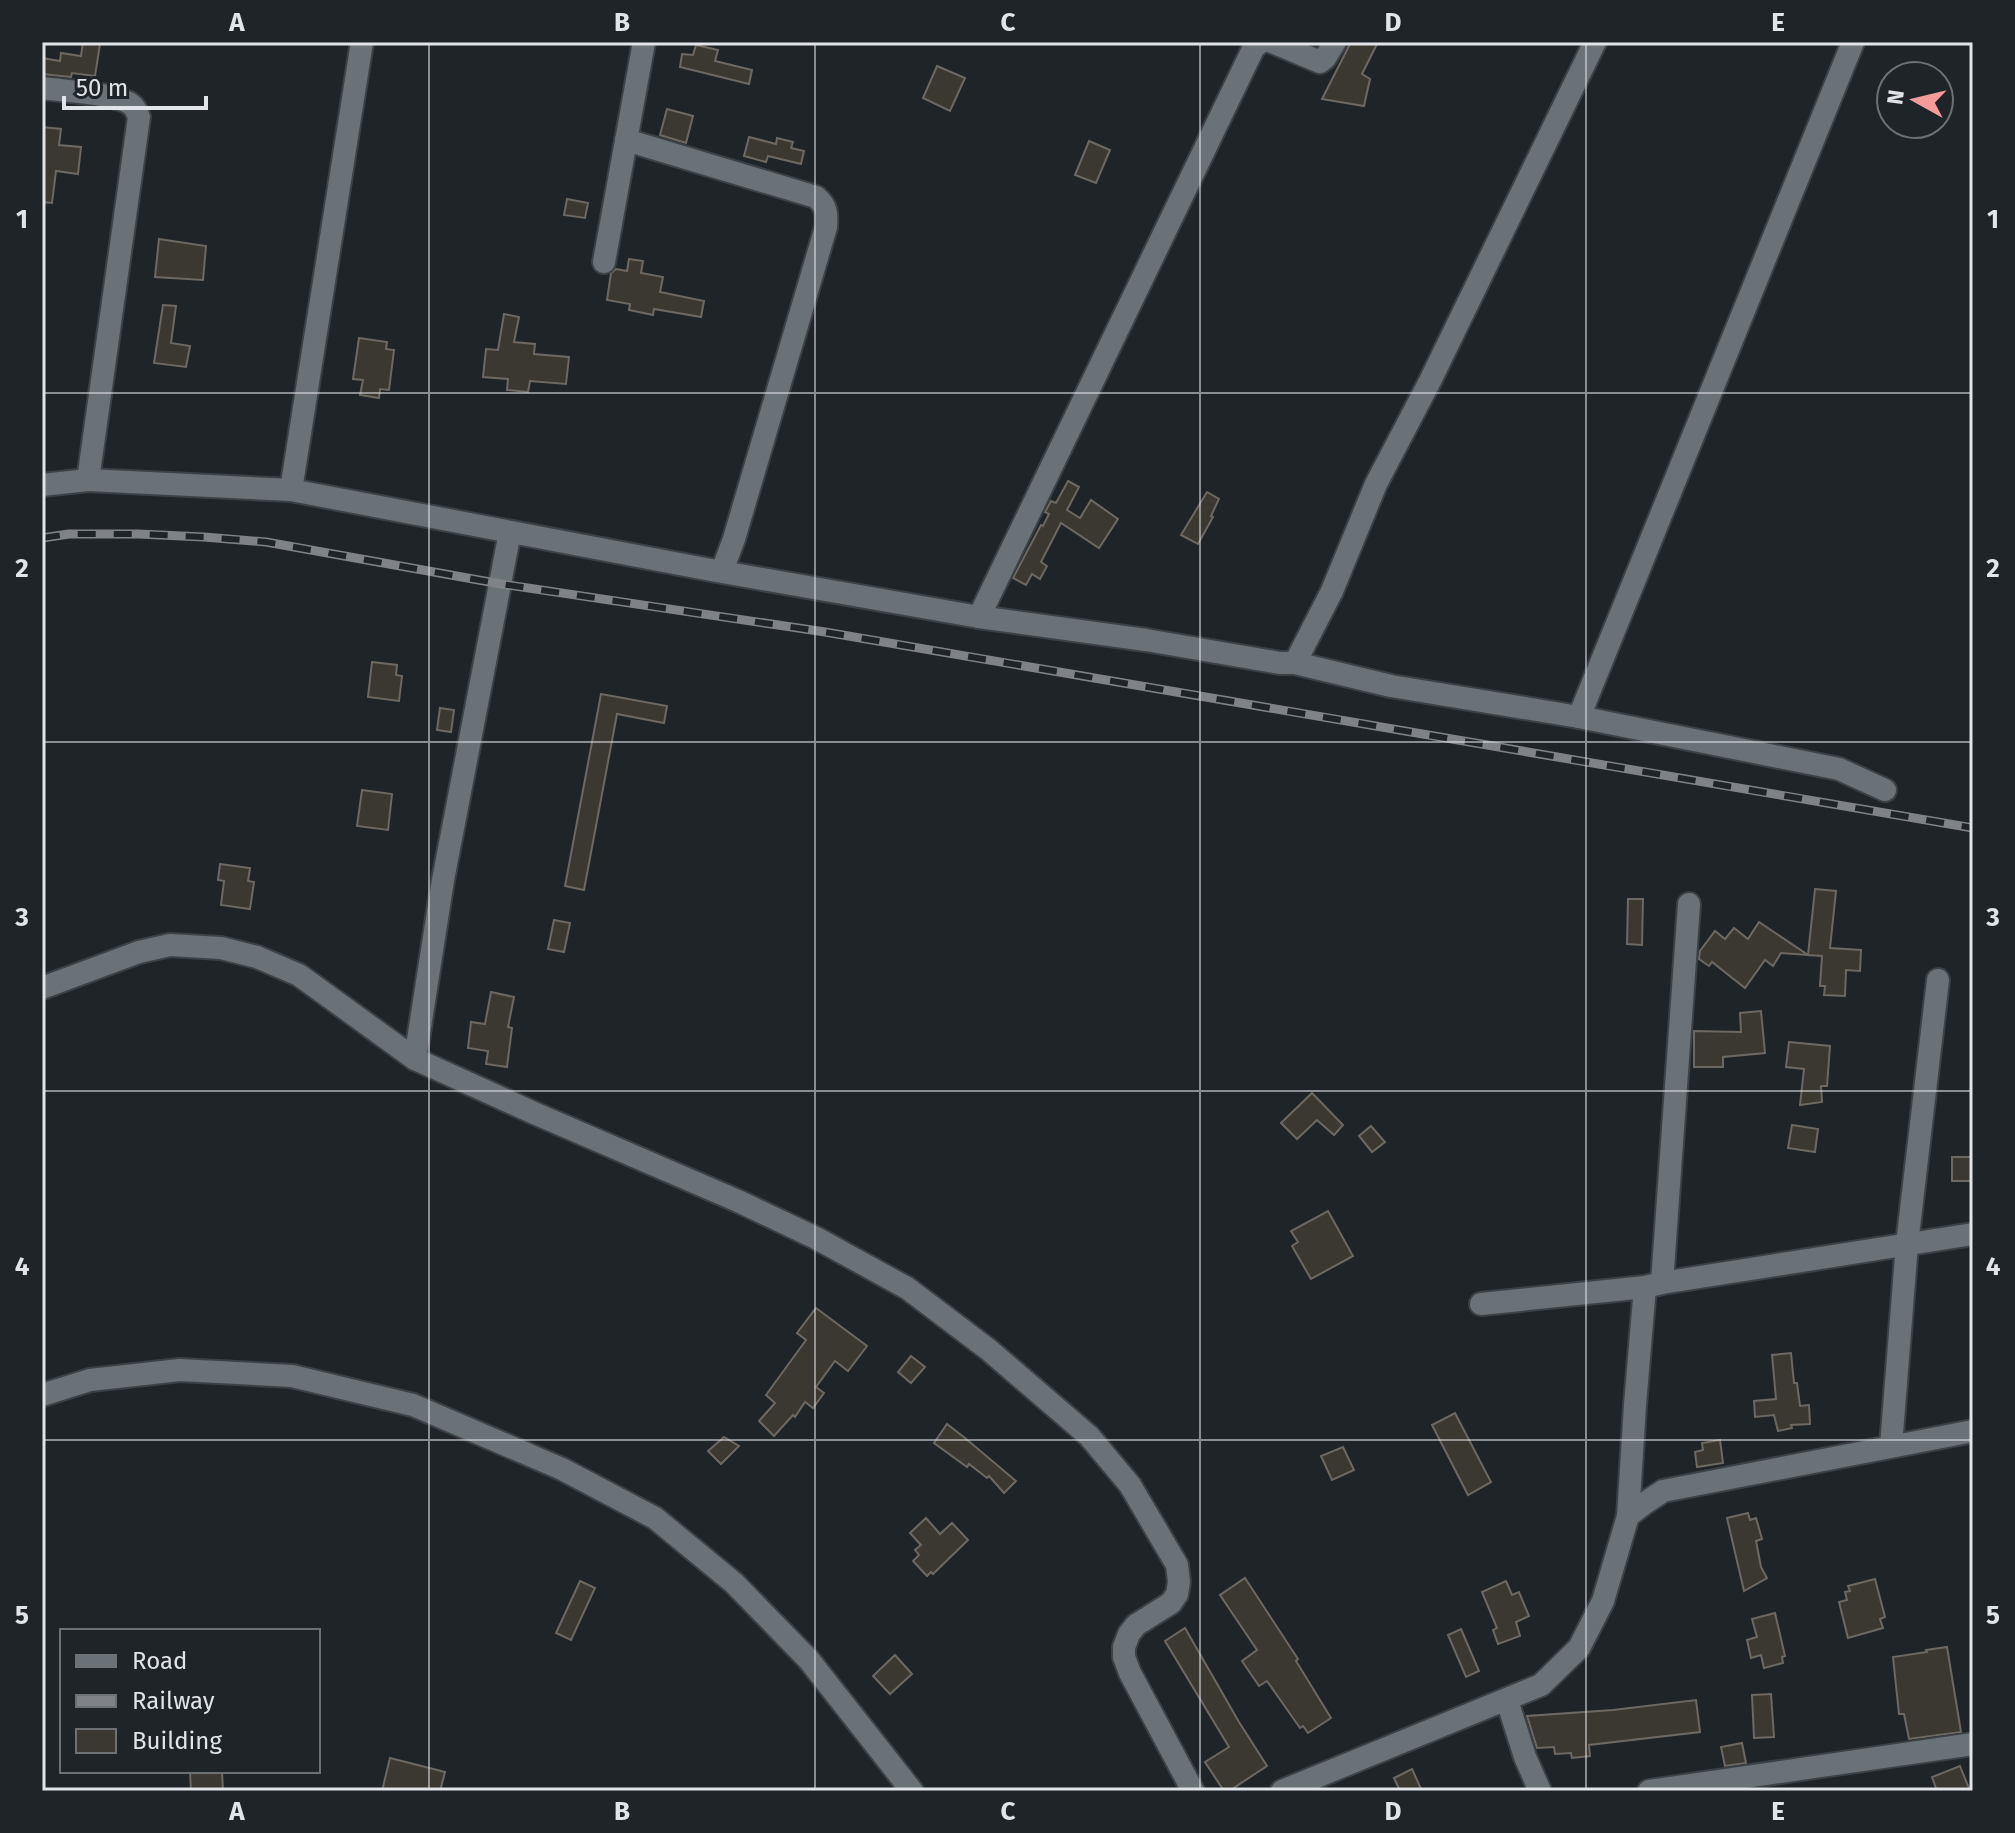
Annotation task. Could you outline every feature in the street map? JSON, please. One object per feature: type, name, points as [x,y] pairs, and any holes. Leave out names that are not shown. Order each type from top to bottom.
[{"type":"street","points":[[291,490],[362,42]]},
{"type":"street","points":[[604,262],[644,42]]},
{"type":"street","points":[[979,617],[1254,47],[1261,42]]},
{"type":"street","points":[[1272,42],[1320,62],[1335,42]]},
{"type":"street","points":[[1295,663],[1332,591],[1376,484],[1437,367],[1595,42]]},
{"type":"street","points":[[1579,717],[1853,42]]},
{"type":"street","points":[[42,88],[125,101],[134,107],[139,117],[88,480]]},
{"type":"street","points":[[626,140],[816,197],[827,212],[822,242],[722,571]]},
{"type":"street","points":[[42,485],[88,480],[291,490],[979,617],[1295,663],[1391,686],[1579,717],[1839,769],[1885,790]]},
{"type":"street","points":[[415,1059],[443,880],[510,532]]},
{"type":"street","points":[[1282,1791],[1541,1685],[1579,1648],[1603,1601],[1628,1516],[1635,1405],[1654,1285],[1689,904]]},
{"type":"street","points":[[42,988],[139,952],[170,945],[221,948],[257,957],[299,975],[415,1059],[738,1201],[816,1238],[907,1288],[989,1350],[1089,1436],[1130,1485],[1177,1565],[1177,1594],[1171,1603],[1136,1625],[1124,1647],[1124,1657],[1193,1791]]},
{"type":"street","points":[[1891,1446],[1907,1244],[1938,980]]},
{"type":"street","points":[[1481,1304],[1654,1285],[1973,1234]]},
{"type":"street","points":[[42,1395],[90,1380],[180,1370],[292,1376],[413,1405],[562,1469],[655,1518],[734,1583],[809,1660],[912,1791]]},
{"type":"street","points":[[1628,1516],[1663,1491],[1973,1431]]},
{"type":"street","points":[[1507,1700],[1525,1757],[1540,1791]]},
{"type":"street","points":[[1649,1791],[1973,1744]]},
{"type":"building","points":[[83,42],[100,44],[95,76],[42,74],[42,58],[60,61],[61,53],[81,56]]},
{"type":"building","points":[[1351,42],[1378,42],[1362,74],[1370,79],[1364,106],[1322,99]]},
{"type":"building","points":[[696,45],[718,50],[715,61],[752,70],[749,84],[680,67],[682,54],[693,55]]},
{"type":"building","points":[[937,66],[965,78],[950,111],[923,98]]},
{"type":"building","points":[[667,109],[693,116],[686,143],[660,135]]},
{"type":"building","points":[[42,127],[61,129],[59,145],[81,147],[78,174],[56,171],[52,203],[42,202]]},
{"type":"building","points":[[749,137],[776,144],[777,138],[793,142],[791,148],[804,151],[801,164],[768,156],[766,162],[744,156]]},
{"type":"building","points":[[1089,141],[1110,150],[1096,183],[1075,175]]},
{"type":"building","points":[[567,199],[588,203],[585,218],[564,215]]},
{"type":"building","points":[[159,239],[206,246],[203,280],[155,277]]},
{"type":"building","points":[[629,259],[643,261],[641,273],[663,277],[660,292],[704,301],[701,317],[654,309],[653,315],[629,310],[630,304],[607,300],[611,273],[616,269],[627,271]]},
{"type":"building","points":[[163,305],[176,306],[171,343],[190,346],[186,367],[154,363]]},
{"type":"building","points":[[504,314],[519,317],[514,342],[535,344],[534,354],[569,357],[566,384],[530,381],[528,392],[507,390],[508,379],[483,377],[486,349],[498,350]]},
{"type":"building","points":[[359,338],[387,342],[386,349],[394,350],[389,390],[380,389],[379,398],[360,395],[363,380],[353,379]]},
{"type":"building","points":[[1068,481],[1079,487],[1067,510],[1080,518],[1091,500],[1118,519],[1099,548],[1061,523],[1041,562],[1047,566],[1040,579],[1032,574],[1026,585],[1013,578],[1049,514],[1045,512],[1051,501],[1056,503]]},
{"type":"building","points":[[1207,492],[1219,499],[1198,544],[1181,535]]},
{"type":"building","points":[[372,662],[397,665],[396,675],[402,676],[399,701],[368,697]]},
{"type":"building","points":[[601,694],[667,706],[664,723],[617,714],[584,890],[565,886]]},
{"type":"building","points":[[440,708],[454,710],[451,732],[437,730]]},
{"type":"building","points":[[362,790],[392,794],[388,830],[357,826]]},
{"type":"building","points":[[220,864],[250,868],[248,881],[254,882],[250,909],[221,905],[224,881],[218,880]]},
{"type":"building","points":[[1815,889],[1836,891],[1830,948],[1861,950],[1860,971],[1846,970],[1845,996],[1824,995],[1825,986],[1820,986],[1822,956],[1808,955]]},
{"type":"building","points":[[1628,899],[1643,899],[1642,945],[1627,944]]},
{"type":"building","points":[[554,920],[570,923],[564,952],[548,949]]},
{"type":"building","points":[[1759,922],[1808,955],[1781,953],[1773,966],[1765,960],[1745,988],[1712,962],[1709,966],[1699,959],[1700,951],[1715,931],[1725,939],[1734,928],[1748,939]]},
{"type":"building","points":[[491,992],[514,997],[508,1027],[512,1028],[507,1067],[486,1064],[488,1051],[468,1048],[471,1022],[485,1024]]},
{"type":"building","points":[[1761,1011],[1765,1053],[1723,1057],[1723,1067],[1694,1067],[1694,1031],[1741,1032],[1740,1013]]},
{"type":"building","points":[[1789,1042],[1830,1046],[1827,1086],[1821,1086],[1822,1102],[1800,1105],[1804,1069],[1786,1067]]},
{"type":"building","points":[[1312,1093],[1343,1125],[1334,1135],[1317,1120],[1297,1139],[1281,1123]]},
{"type":"building","points":[[1792,1125],[1818,1129],[1815,1152],[1788,1148]]},
{"type":"building","points":[[1371,1126],[1385,1142],[1372,1152],[1359,1136]]},
{"type":"building","points":[[1952,1157],[1973,1157],[1973,1181],[1952,1181]]},
{"type":"building","points":[[1328,1211],[1353,1256],[1311,1279],[1292,1246],[1298,1242],[1291,1231]]},
{"type":"building","points":[[816,1308],[867,1346],[848,1371],[835,1361],[816,1387],[824,1393],[813,1408],[805,1402],[795,1417],[793,1415],[774,1436],[759,1421],[775,1403],[766,1395],[806,1340],[797,1333]]},
{"type":"building","points":[[1791,1353],[1800,1406],[1809,1405],[1810,1424],[1791,1425],[1792,1428],[1778,1431],[1774,1415],[1755,1417],[1754,1401],[1776,1399],[1772,1355]]},
{"type":"building","points":[[911,1356],[925,1367],[911,1383],[898,1372]]},
{"type":"building","points":[[1455,1413],[1491,1482],[1468,1495],[1432,1425]]},
{"type":"building","points":[[947,1424],[1016,1481],[1004,1493],[989,1476],[987,1478],[969,1464],[967,1467],[934,1443]]},
{"type":"building","points":[[724,1437],[739,1446],[721,1464],[708,1451]]},
{"type":"building","points":[[1720,1440],[1723,1463],[1697,1467],[1695,1452],[1703,1450],[1702,1443]]},
{"type":"building","points":[[1343,1447],[1354,1470],[1332,1480],[1321,1456]]},
{"type":"building","points":[[1748,1513],[1750,1520],[1756,1518],[1762,1539],[1756,1541],[1761,1567],[1767,1578],[1744,1591],[1727,1518]]},
{"type":"building","points":[[926,1518],[940,1534],[952,1523],[968,1540],[933,1574],[931,1572],[927,1576],[913,1561],[919,1555],[915,1550],[921,1545],[910,1533]]},
{"type":"building","points":[[1245,1578],[1298,1659],[1296,1661],[1331,1718],[1308,1733],[1303,1726],[1300,1728],[1267,1681],[1259,1686],[1242,1661],[1257,1650],[1220,1595]]},
{"type":"building","points":[[1875,1579],[1885,1617],[1880,1619],[1883,1628],[1848,1638],[1839,1602],[1847,1600],[1845,1592],[1850,1591],[1848,1586]]},
{"type":"building","points":[[580,1581],[595,1588],[571,1640],[556,1633]]},
{"type":"building","points":[[1506,1581],[1512,1595],[1519,1592],[1529,1616],[1516,1622],[1520,1636],[1498,1644],[1493,1630],[1497,1628],[1482,1592]]},
{"type":"building","points":[[1775,1613],[1785,1656],[1782,1657],[1783,1663],[1764,1668],[1761,1655],[1751,1658],[1747,1640],[1757,1637],[1752,1619]]},
{"type":"building","points":[[1185,1628],[1267,1766],[1229,1791],[1224,1791],[1205,1762],[1229,1747],[1165,1641]]},
{"type":"building","points":[[1461,1629],[1479,1671],[1466,1677],[1448,1635]]},
{"type":"building","points":[[1947,1647],[1961,1732],[1909,1739],[1904,1714],[1899,1714],[1893,1657]]},
{"type":"building","points":[[895,1655],[912,1674],[890,1694],[873,1676]]},
{"type":"building","points":[[1771,1694],[1774,1737],[1754,1738],[1752,1695]]},
{"type":"building","points":[[1696,1700],[1700,1732],[1589,1745],[1590,1756],[1572,1758],[1571,1753],[1555,1754],[1554,1747],[1537,1748],[1527,1716],[1613,1710]]},
{"type":"building","points":[[1742,1743],[1746,1763],[1725,1766],[1721,1747]]},
{"type":"building","points":[[390,1758],[445,1772],[440,1791],[382,1791]]},
{"type":"building","points":[[1960,1766],[1970,1791],[1937,1791],[1932,1777]]},
{"type":"building","points":[[1412,1769],[1422,1791],[1400,1791],[1394,1778]]},
{"type":"building","points":[[190,1773],[222,1773],[223,1791],[191,1791]]},
{"type":"railway","points":[[42,538],[69,534],[138,534],[266,542],[501,584],[825,632],[1973,828]]}]
